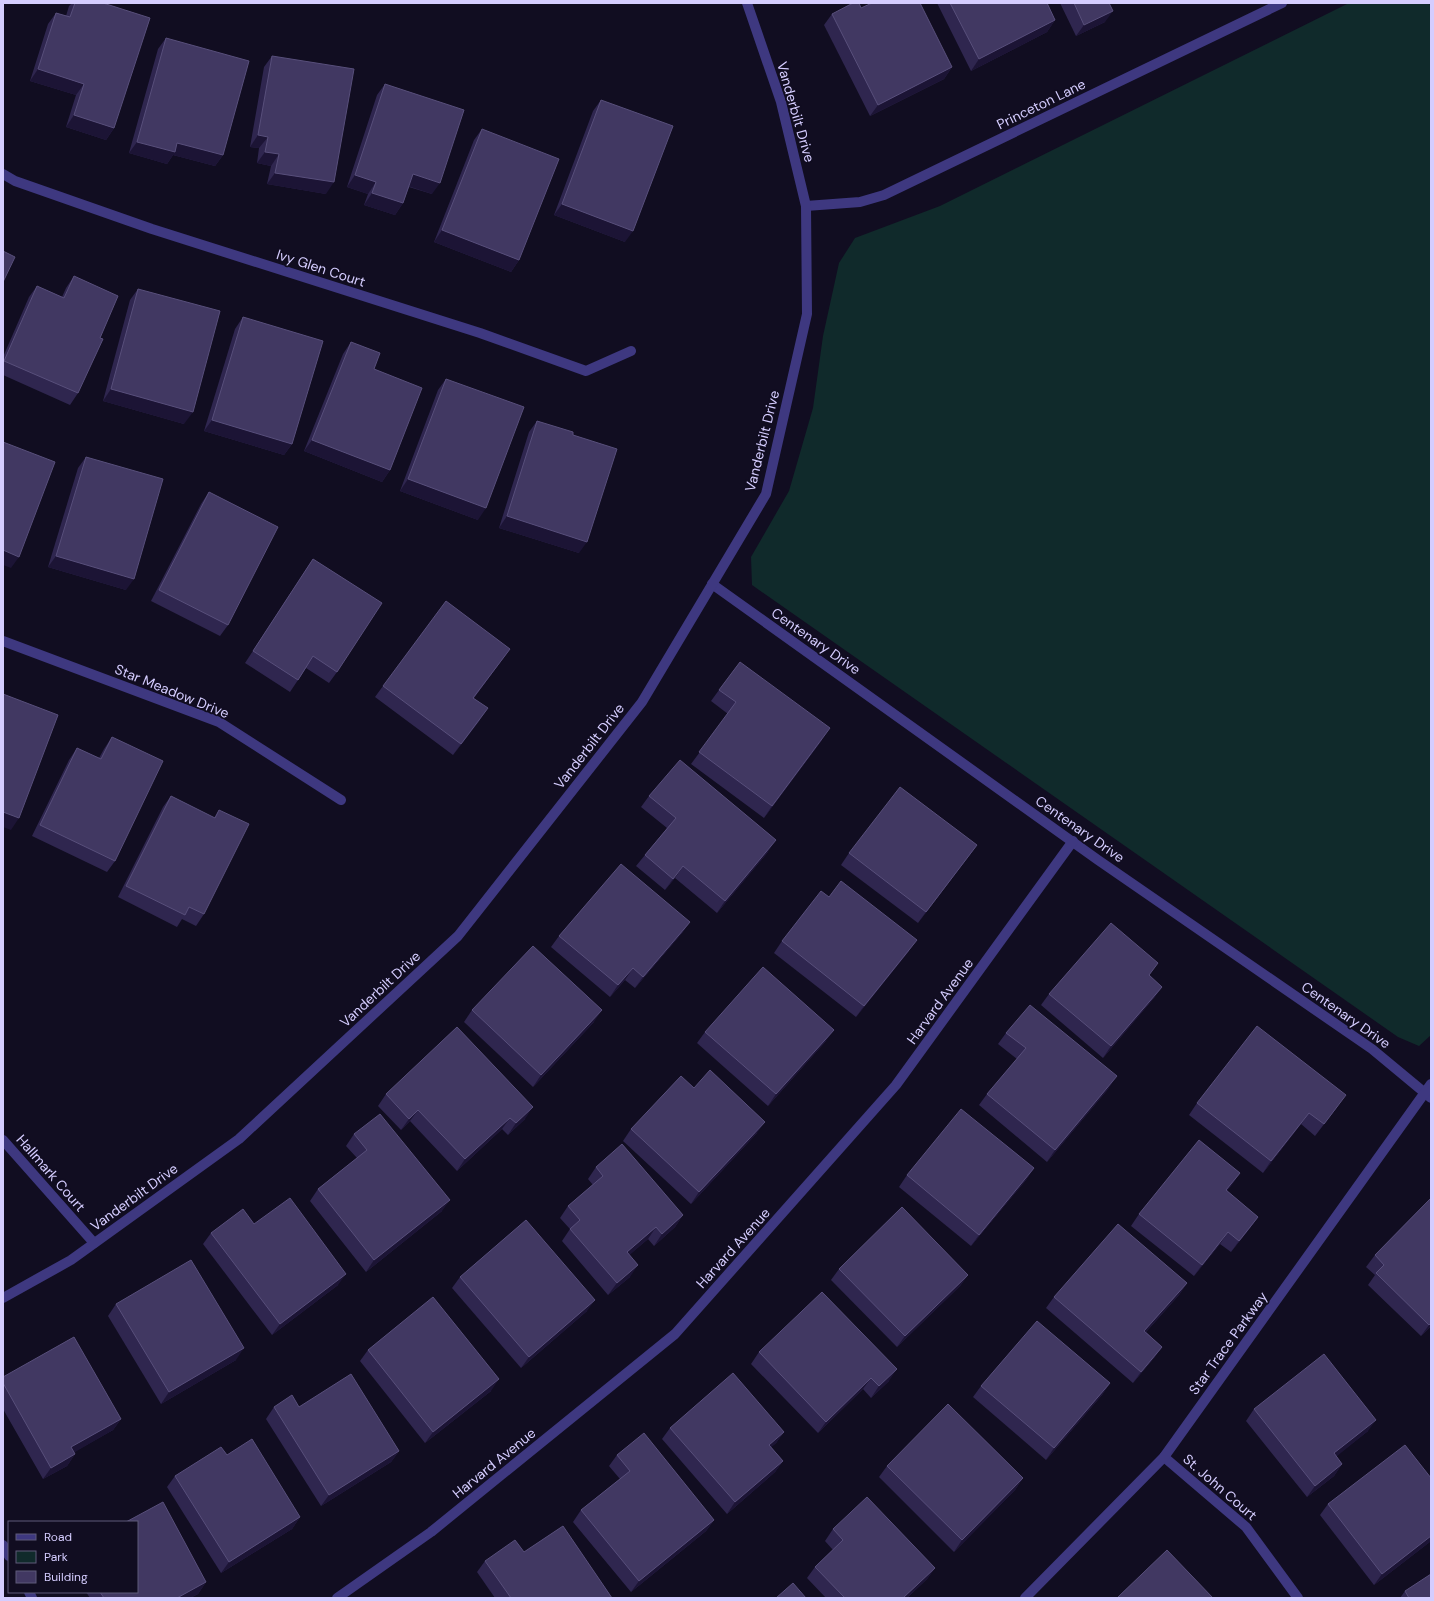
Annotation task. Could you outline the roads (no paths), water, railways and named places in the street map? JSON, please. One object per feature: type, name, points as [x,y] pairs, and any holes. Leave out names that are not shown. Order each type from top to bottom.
[{"type":"street","name":"Vanderbilt Drive","points":[[3,1298],[72,1260],[239,1139],[458,936],[642,702],[766,494],[807,314],[806,206],[782,102],[747,3]]},
{"type":"street","name":"Princeton Lane","points":[[806,206],[860,202],[884,195],[1282,3]]},
{"type":"street","name":"Ivy Glen Court","points":[[3,174],[15,181],[152,229],[480,333],[586,371],[631,351]]},
{"type":"street","name":"Centenary Drive","points":[[712,584],[1073,841],[1372,1049],[1429,1091]]},
{"type":"street","name":"Star Meadow Drive","points":[[3,641],[219,722],[341,800]]},
{"type":"street","name":"Harvard Avenue","points":[[337,1598],[431,1532],[675,1334],[896,1085],[1073,841]]},
{"type":"street","name":"Star Trace Parkway","points":[[1025,1598],[1164,1457],[1429,1091]]},
{"type":"street","name":"Hallmark Court","points":[[3,1140],[94,1243]]},
{"type":"street","name":"St. John Court","points":[[1164,1457],[1246,1527],[1298,1598]]},
{"type":"street","points":[[3,1545],[8,1554]]}]
